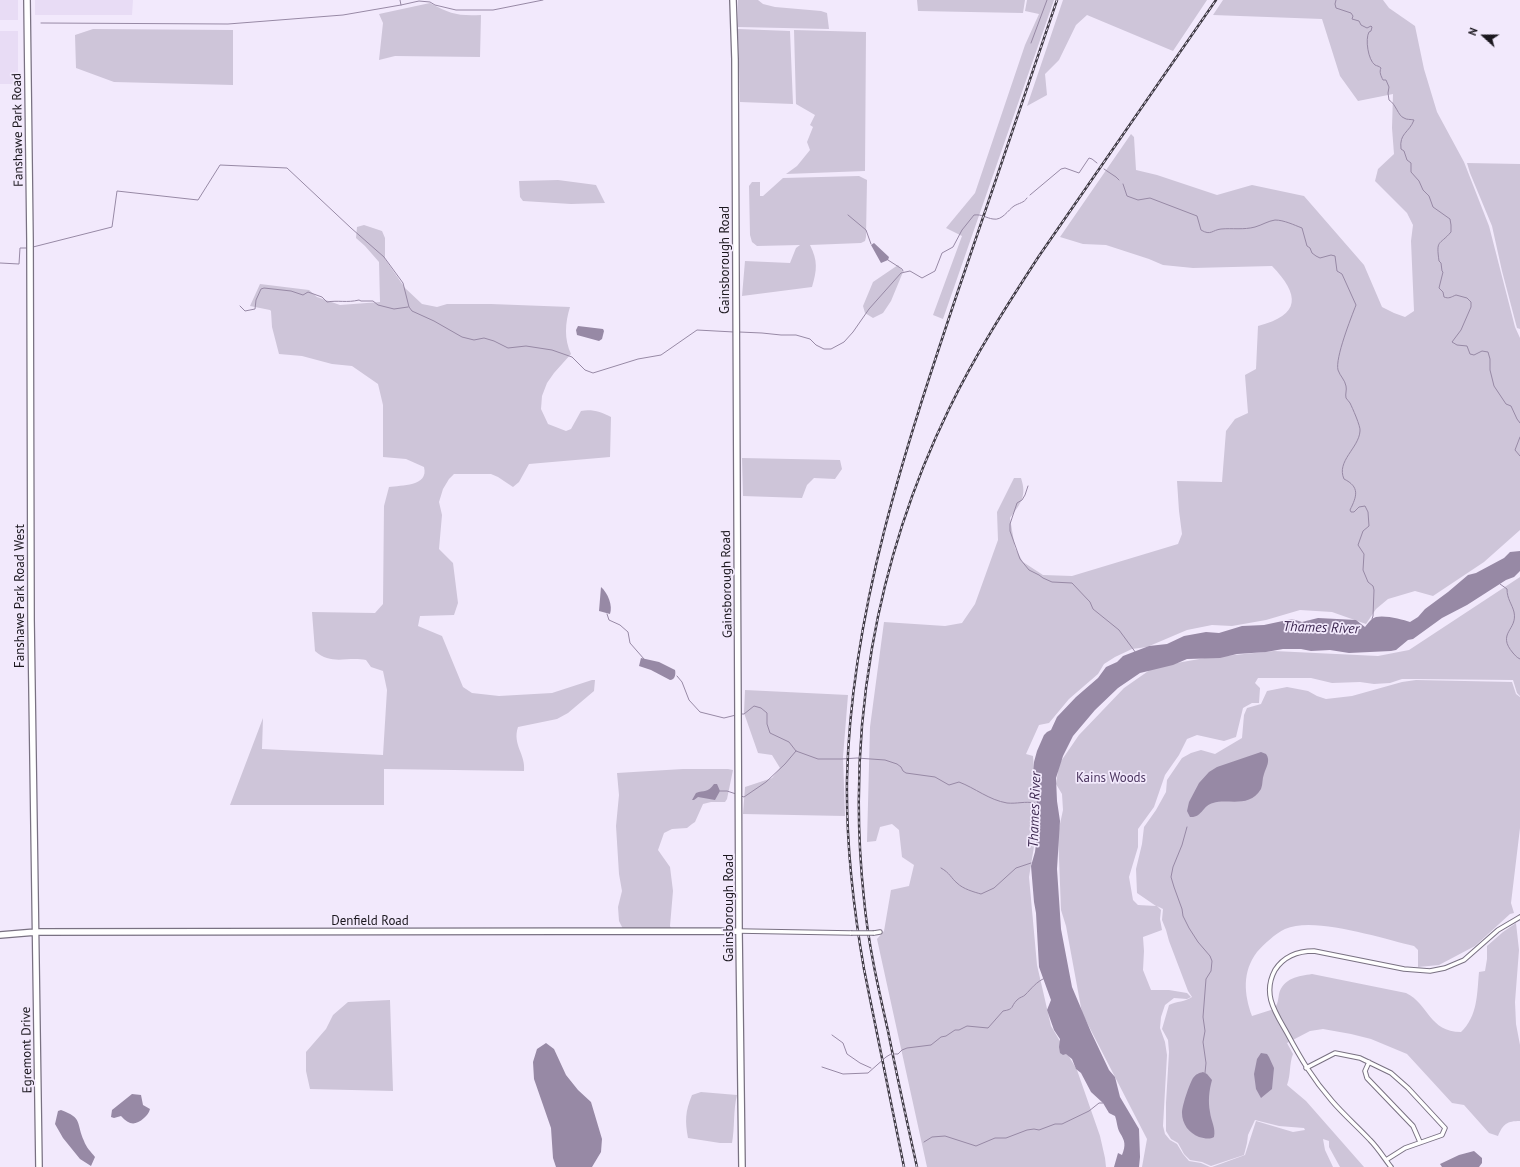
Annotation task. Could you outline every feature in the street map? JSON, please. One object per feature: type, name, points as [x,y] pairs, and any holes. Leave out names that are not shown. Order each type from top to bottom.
[{"type":"main road","name":"Fanshawe Park Road","points":[[27,0],[30,259]]},
{"type":"main road","name":"Gainsborough Road","points":[[733,0],[735,59],[742,1167]]},
{"type":"main road","name":"Fanshawe Park Road West","points":[[30,259],[31,620],[36,932]]},
{"type":"main road","name":"Denfield Road","points":[[0,935],[36,932],[740,931]]},
{"type":"main road","name":"Egremont Drive","points":[[36,932],[39,1167]]},
{"type":"street","points":[[1391,1167],[1372,1142],[1332,1102],[1306,1068],[1271,1002],[1270,989],[1272,977],[1279,964],[1286,958],[1304,951],[1314,951],[1404,969],[1430,971],[1445,968],[1464,960],[1498,930],[1520,917]]},
{"type":"street","points":[[740,931],[851,933],[880,932]]},
{"type":"street","points":[[1306,1068],[1335,1053],[1360,1058],[1391,1073],[1408,1088],[1445,1128],[1442,1135],[1405,1148],[1386,1160]]},
{"type":"street","points":[[1369,1062],[1365,1071],[1367,1078],[1412,1126],[1420,1142]]},
{"type":"shaded area","points":[[0,0],[18,0],[18,20],[0,20]]},
{"type":"shaded area","points":[[35,0],[133,0],[132,15],[35,15]]},
{"type":"shaded area","points":[[0,31],[18,31],[18,84],[0,84]]},
{"type":"green space","points":[[738,0],[758,0],[763,4],[775,7],[821,11],[827,13],[829,29],[738,27]]},
{"type":"green space","points":[[917,0],[1025,0],[1023,13],[918,11]]},
{"type":"green space","points":[[1027,0],[1054,0],[943,319],[933,315],[962,236],[946,228],[975,193],[1025,45],[1039,14],[1025,11]]},
{"type":"green space","points":[[1063,0],[1207,0],[1173,51],[1087,15],[1076,25],[1059,60],[1045,74],[1047,95],[1027,106]]},
{"type":"green space","points":[[1223,0],[1383,0],[1389,8],[1415,26],[1424,69],[1437,112],[1464,162],[1489,226],[1515,327],[1520,338],[1520,530],[1484,562],[1433,596],[1415,591],[1388,599],[1376,609],[1366,624],[1332,612],[1300,610],[1266,620],[1232,626],[1212,625],[1187,630],[1147,647],[1132,649],[1104,664],[1098,674],[1069,699],[1049,723],[1039,725],[1026,754],[1033,756],[1038,822],[1029,877],[1037,965],[1051,1026],[1077,1070],[1100,1136],[1106,1167],[927,1167],[877,939],[884,931],[891,890],[909,886],[914,865],[902,857],[899,830],[892,824],[880,827],[876,841],[867,842],[870,727],[884,622],[945,626],[962,623],[975,604],[998,540],[997,512],[1014,478],[1021,478],[1023,484],[1022,499],[1010,518],[1015,548],[1023,562],[1043,575],[1072,576],[1178,544],[1182,534],[1177,481],[1222,482],[1226,431],[1235,419],[1248,413],[1245,375],[1256,369],[1258,326],[1282,316],[1289,310],[1292,303],[1288,286],[1272,266],[1193,268],[1163,265],[1106,245],[1083,244],[1060,237],[1131,134],[1134,137],[1136,170],[1157,175],[1217,195],[1252,185],[1304,196],[1364,265],[1382,307],[1405,317],[1414,311],[1411,241],[1413,225],[1407,213],[1375,181],[1378,169],[1394,154],[1392,128],[1393,94],[1358,101],[1340,76],[1322,19],[1213,15]]},
{"type":"green space","points":[[430,3],[454,14],[481,15],[480,57],[395,56],[379,60],[383,23],[379,14]]},
{"type":"green space","points":[[93,29],[233,30],[233,85],[114,82],[76,68],[75,35]]},
{"type":"green space","points":[[738,29],[790,31],[793,104],[740,102]]},
{"type":"green space","points":[[794,30],[866,32],[865,171],[786,174],[797,166],[810,150],[807,142],[813,127],[810,125],[815,115],[796,104]]},
{"type":"green space","points":[[1467,163],[1520,164],[1520,329],[1517,328],[1492,226]]},
{"type":"green space","points":[[859,176],[867,180],[865,241],[861,243],[810,245],[816,266],[812,287],[742,296],[745,261],[790,263],[796,248],[800,245],[757,246],[752,242],[750,235],[749,186],[752,182],[760,182],[760,196],[763,196],[783,178]]},
{"type":"green space","points":[[558,180],[596,185],[605,203],[571,204],[523,201],[520,197],[519,181]]},
{"type":"green space","points":[[364,225],[382,231],[385,238],[385,259],[405,288],[422,304],[437,307],[447,304],[491,304],[570,307],[567,319],[566,337],[571,354],[547,383],[542,396],[541,409],[548,424],[566,431],[571,429],[581,411],[596,411],[611,417],[610,457],[529,464],[519,482],[513,487],[491,474],[454,474],[443,489],[439,502],[442,515],[439,549],[453,563],[458,603],[454,615],[420,616],[418,626],[442,636],[463,687],[472,693],[499,696],[552,693],[595,680],[594,691],[568,713],[557,719],[518,727],[517,739],[523,759],[524,771],[384,769],[384,805],[230,805],[263,718],[262,749],[383,755],[387,690],[383,671],[371,667],[366,660],[340,660],[321,656],[315,651],[312,612],[375,613],[383,604],[384,506],[389,487],[418,482],[424,474],[424,467],[406,459],[383,457],[383,405],[378,384],[352,366],[332,364],[302,356],[279,354],[272,327],[271,311],[250,306],[260,284],[309,290],[317,297],[340,305],[380,302],[379,262],[356,238],[357,227]]},
{"type":"green space","points":[[898,265],[903,272],[891,301],[883,313],[873,318],[865,313],[863,306],[873,282]]},
{"type":"green space","points":[[742,458],[840,460],[842,469],[835,479],[814,478],[807,485],[802,498],[743,496]]},
{"type":"green space","name":"Kains Woods","points":[[1520,577],[1520,696],[1517,693],[1513,680],[1402,679],[1390,683],[1374,684],[1360,682],[1332,683],[1311,678],[1258,678],[1255,683],[1260,688],[1259,703],[1252,703],[1243,708],[1236,737],[1224,741],[1197,735],[1187,739],[1179,755],[1165,775],[1154,807],[1138,829],[1138,847],[1129,877],[1133,900],[1138,905],[1156,906],[1137,893],[1136,869],[1142,844],[1144,827],[1166,792],[1167,780],[1182,758],[1201,750],[1215,754],[1242,738],[1244,715],[1247,708],[1261,704],[1267,691],[1287,687],[1308,691],[1326,699],[1352,696],[1402,682],[1416,680],[1512,682],[1516,694],[1520,697],[1520,828],[1511,903],[1514,913],[1510,914],[1475,946],[1439,965],[1418,967],[1418,950],[1414,946],[1367,934],[1331,927],[1313,925],[1285,929],[1270,939],[1257,952],[1249,967],[1246,991],[1252,1016],[1274,1009],[1281,989],[1288,981],[1297,977],[1312,974],[1406,993],[1420,1004],[1436,1023],[1450,1031],[1461,1032],[1467,1026],[1474,1012],[1479,972],[1485,971],[1487,946],[1516,923],[1519,950],[1515,1002],[1516,1024],[1520,1045],[1520,1121],[1506,1124],[1498,1136],[1489,1133],[1464,1105],[1452,1103],[1407,1054],[1371,1039],[1323,1029],[1310,1031],[1287,1043],[1293,1054],[1287,1085],[1306,1101],[1364,1167],[1340,1167],[1329,1147],[1329,1141],[1323,1139],[1325,1150],[1333,1167],[1212,1167],[1245,1155],[1256,1121],[1293,1132],[1305,1130],[1304,1128],[1279,1126],[1255,1120],[1248,1135],[1244,1155],[1211,1166],[1202,1162],[1190,1160],[1184,1154],[1178,1143],[1171,1139],[1166,1131],[1169,1052],[1168,1040],[1162,1029],[1169,1005],[1187,1000],[1192,997],[1188,991],[1162,920],[1163,909],[1157,906],[1161,910],[1160,919],[1162,930],[1143,937],[1143,970],[1151,990],[1169,990],[1187,993],[1191,997],[1187,999],[1174,998],[1165,1005],[1161,1017],[1160,1028],[1165,1042],[1167,1055],[1163,1126],[1165,1134],[1170,1140],[1177,1144],[1183,1154],[1189,1161],[1201,1163],[1210,1167],[1142,1167],[1147,1139],[1082,1013],[1066,926],[1061,910],[1058,833],[1063,810],[1062,794],[1056,784],[1059,764],[1079,735],[1124,688],[1154,667],[1205,658],[1274,651],[1378,656],[1409,650]]},
{"type":"green space","points":[[745,690],[848,695],[843,757],[845,816],[743,814],[745,787],[772,778],[780,768],[772,755],[758,753],[744,713]]},
{"type":"green space","points":[[683,769],[733,770],[727,799],[725,802],[711,802],[703,804],[695,822],[687,828],[672,829],[664,833],[658,850],[670,867],[673,891],[670,926],[672,931],[623,929],[619,921],[618,907],[622,891],[619,874],[616,826],[619,795],[617,773]]},
{"type":"green space","points":[[390,1000],[393,1091],[310,1089],[306,1071],[306,1052],[326,1029],[333,1015],[348,1002]]},
{"type":"green space","points":[[701,1092],[737,1095],[732,1143],[720,1143],[688,1138],[686,1121],[688,1106],[692,1095]]},
{"type":"water","points":[[874,243],[889,257],[888,260],[881,263],[871,245]]},
{"type":"water","points":[[578,326],[603,329],[602,339],[599,341],[577,335],[576,330]]},
{"type":"water","name":"Thames River","points":[[1520,551],[1520,571],[1514,577],[1506,580],[1467,605],[1442,618],[1413,639],[1408,640],[1396,650],[1349,653],[1330,650],[1311,651],[1301,649],[1283,649],[1237,654],[1220,658],[1187,659],[1173,665],[1140,673],[1118,688],[1095,710],[1073,736],[1063,756],[1056,778],[1060,821],[1057,869],[1061,929],[1072,987],[1109,1070],[1115,1077],[1120,1097],[1139,1129],[1139,1167],[1114,1167],[1118,1153],[1122,1155],[1124,1148],[1124,1141],[1118,1129],[1115,1116],[1109,1113],[1103,1103],[1091,1092],[1081,1073],[1076,1069],[1072,1059],[1066,1054],[1063,1055],[1060,1053],[1060,1039],[1054,1030],[1047,1010],[1051,1000],[1039,967],[1036,913],[1031,866],[1035,852],[1040,814],[1037,807],[1037,787],[1033,775],[1034,762],[1044,735],[1051,730],[1057,717],[1076,697],[1098,678],[1106,667],[1117,662],[1123,656],[1149,646],[1167,644],[1184,636],[1206,632],[1219,633],[1242,626],[1264,625],[1292,619],[1302,622],[1318,618],[1356,620],[1365,627],[1375,617],[1396,618],[1410,622],[1468,575],[1476,573],[1504,558],[1510,552]]},
{"type":"water","points":[[601,587],[609,600],[611,607],[610,614],[599,611]]},
{"type":"water","points":[[641,658],[659,662],[675,670],[674,678],[670,680],[651,670],[639,666]]},
{"type":"water","points":[[1261,752],[1266,754],[1268,762],[1263,776],[1261,789],[1256,795],[1244,801],[1219,802],[1210,804],[1197,816],[1190,817],[1187,811],[1189,802],[1199,783],[1209,772],[1217,767]]},
{"type":"water","points":[[714,784],[717,784],[720,791],[715,800],[698,797],[692,800],[696,793],[708,790]]},
{"type":"water","points":[[546,1043],[554,1049],[566,1075],[578,1090],[591,1102],[602,1139],[601,1152],[592,1167],[556,1167],[553,1158],[551,1128],[534,1079],[533,1062],[537,1049]]},
{"type":"water","points":[[1261,1053],[1267,1054],[1274,1068],[1272,1089],[1261,1098],[1256,1089],[1254,1074],[1257,1059]]},
{"type":"water","points":[[1203,1072],[1212,1080],[1209,1104],[1214,1128],[1214,1137],[1210,1138],[1199,1137],[1192,1133],[1187,1128],[1182,1117],[1183,1106],[1191,1081],[1199,1073]]},
{"type":"water","points":[[132,1094],[141,1095],[143,1105],[150,1109],[146,1116],[141,1121],[135,1123],[129,1123],[121,1116],[114,1118],[111,1117],[112,1110]]},
{"type":"water","points":[[61,1110],[73,1116],[78,1122],[85,1143],[95,1157],[91,1166],[80,1159],[63,1138],[55,1124],[58,1111]]},
{"type":"water","points":[[1474,1151],[1482,1158],[1482,1163],[1479,1167],[1442,1167],[1440,1164],[1459,1155]]},
{"type":"waterway","points":[[400,0],[401,5]]},
{"type":"waterway","points":[[41,23],[228,24],[343,15],[419,1],[430,2],[435,5],[456,10],[493,10],[543,0]]},
{"type":"waterway","points":[[1031,43],[1047,0]]},
{"type":"waterway","points":[[1336,0],[1336,8],[1351,13],[1353,16],[1352,19],[1359,21],[1361,25],[1367,28],[1372,27],[1367,39],[1369,54],[1375,65],[1381,68],[1380,72],[1383,80],[1386,80],[1389,87],[1389,100],[1402,117],[1414,120],[1401,140],[1401,149],[1404,151],[1407,160],[1411,163],[1411,172],[1429,196],[1433,207],[1450,219],[1451,232],[1438,246],[1439,261],[1443,272],[1439,288],[1443,292],[1444,297],[1449,298],[1456,295],[1467,298],[1471,302],[1471,307],[1461,330],[1452,342],[1457,345],[1467,346],[1470,354],[1474,355],[1482,351],[1488,352],[1494,386],[1506,404],[1511,406],[1520,423]]},
{"type":"waterway","points":[[1030,195],[1061,169],[1065,168],[1079,173],[1089,158],[1097,163]]},
{"type":"waterway","points":[[33,247],[112,227],[117,191],[198,200],[220,165],[287,168],[384,257],[403,283],[409,307],[412,311],[434,321],[462,337],[474,340],[484,338],[508,348],[526,346],[552,350],[572,357],[585,370],[593,373],[638,359],[661,355],[697,330],[734,332]]},
{"type":"waterway","points":[[1104,169],[1119,180]]},
{"type":"waterway","points":[[1123,184],[1127,196],[1138,200],[1150,198],[1197,216],[1201,230],[1204,232],[1209,233],[1221,229],[1251,228],[1275,220],[1282,221],[1302,228],[1307,246],[1316,256],[1320,258],[1331,255],[1335,256],[1337,271],[1342,274],[1356,305],[1344,338],[1339,357],[1338,370],[1345,382],[1346,398],[1350,403],[1360,431],[1356,443],[1345,460],[1342,472],[1344,479],[1353,485],[1356,492],[1350,510],[1351,512],[1354,512],[1359,507],[1365,506],[1368,512],[1369,526],[1363,531],[1358,545],[1364,554],[1363,570],[1368,582],[1373,586],[1374,590],[1372,619]]},
{"type":"waterway","points":[[739,332],[796,335],[810,339],[816,345],[824,349],[831,349],[844,342],[869,309],[901,273],[910,271],[922,278],[935,271],[942,253],[953,247],[962,230],[974,215],[996,219],[1005,215],[1014,206],[1023,202],[1027,198]]},
{"type":"waterway","points":[[848,215],[866,230],[871,244]]},
{"type":"waterway","points":[[0,263],[19,264],[20,248],[28,248]]},
{"type":"waterway","points":[[888,260],[903,271]]},
{"type":"waterway","points":[[240,306],[245,311],[255,309],[256,300],[261,289],[264,288],[291,291],[303,295],[308,292],[322,297],[327,302],[359,300],[373,301],[378,305],[394,309],[408,307]]},
{"type":"waterway","points":[[1520,437],[1515,450],[1520,456]]},
{"type":"waterway","points":[[1028,486],[1022,500],[1017,503],[1010,524],[1010,531],[1020,559],[1029,570],[1043,578],[1052,582],[1072,583],[1090,602],[1093,609],[1119,630],[1136,653]]},
{"type":"waterway","points":[[1500,584],[1507,589],[1514,612],[1513,623],[1507,636],[1508,646],[1520,659]]},
{"type":"waterway","points":[[607,614],[609,620],[620,625],[628,632],[630,643],[644,659]]},
{"type":"waterway","points":[[677,676],[682,682],[689,700],[700,712],[724,718],[736,715]]},
{"type":"waterway","name":"Thames River","points":[[741,714],[744,714],[754,706],[761,708],[767,713],[767,724],[770,733],[789,742],[796,751],[818,759],[857,758],[885,760],[897,764],[906,773],[935,777],[949,785],[959,782],[988,797],[1007,803],[1035,803],[1037,808]]},
{"type":"waterway","points":[[741,796],[744,797],[766,782],[796,751]]},
{"type":"waterway","points":[[720,791],[727,791],[736,794]]},
{"type":"waterway","points":[[1187,827],[1171,877],[1183,916],[1198,942],[1210,956],[1212,961],[1211,971],[1206,979],[1203,1017],[1205,1031],[1203,1042],[1206,1063],[1205,1073]]},
{"type":"waterway","points":[[941,868],[962,887],[981,894],[994,888],[1016,868],[1031,863]]},
{"type":"waterway","points":[[822,1067],[843,1074],[868,1073],[891,1054],[898,1054],[907,1048],[931,1045],[941,1037],[967,1026],[988,1028],[1003,1011],[1011,1008],[1019,998],[1025,995],[1037,983],[1045,978]]},
{"type":"waterway","points":[[832,1035],[843,1043],[847,1054],[860,1063],[871,1068]]},
{"type":"waterway","points":[[924,1142],[932,1137],[945,1136],[976,1146],[995,1138],[1006,1138],[1027,1130],[1039,1130],[1055,1124],[1062,1124],[1089,1111],[1099,1103],[1103,1103]]},
{"type":"railway","points":[[904,1167],[864,969],[851,874],[847,779],[851,716],[859,654],[870,592],[884,531],[919,410],[1057,0]]},
{"type":"railway","points":[[917,1167],[871,948],[864,899],[859,836],[859,773],[863,710],[872,648],[885,587],[902,526],[923,467],[949,409],[980,350],[1039,256],[1216,0]]}]
